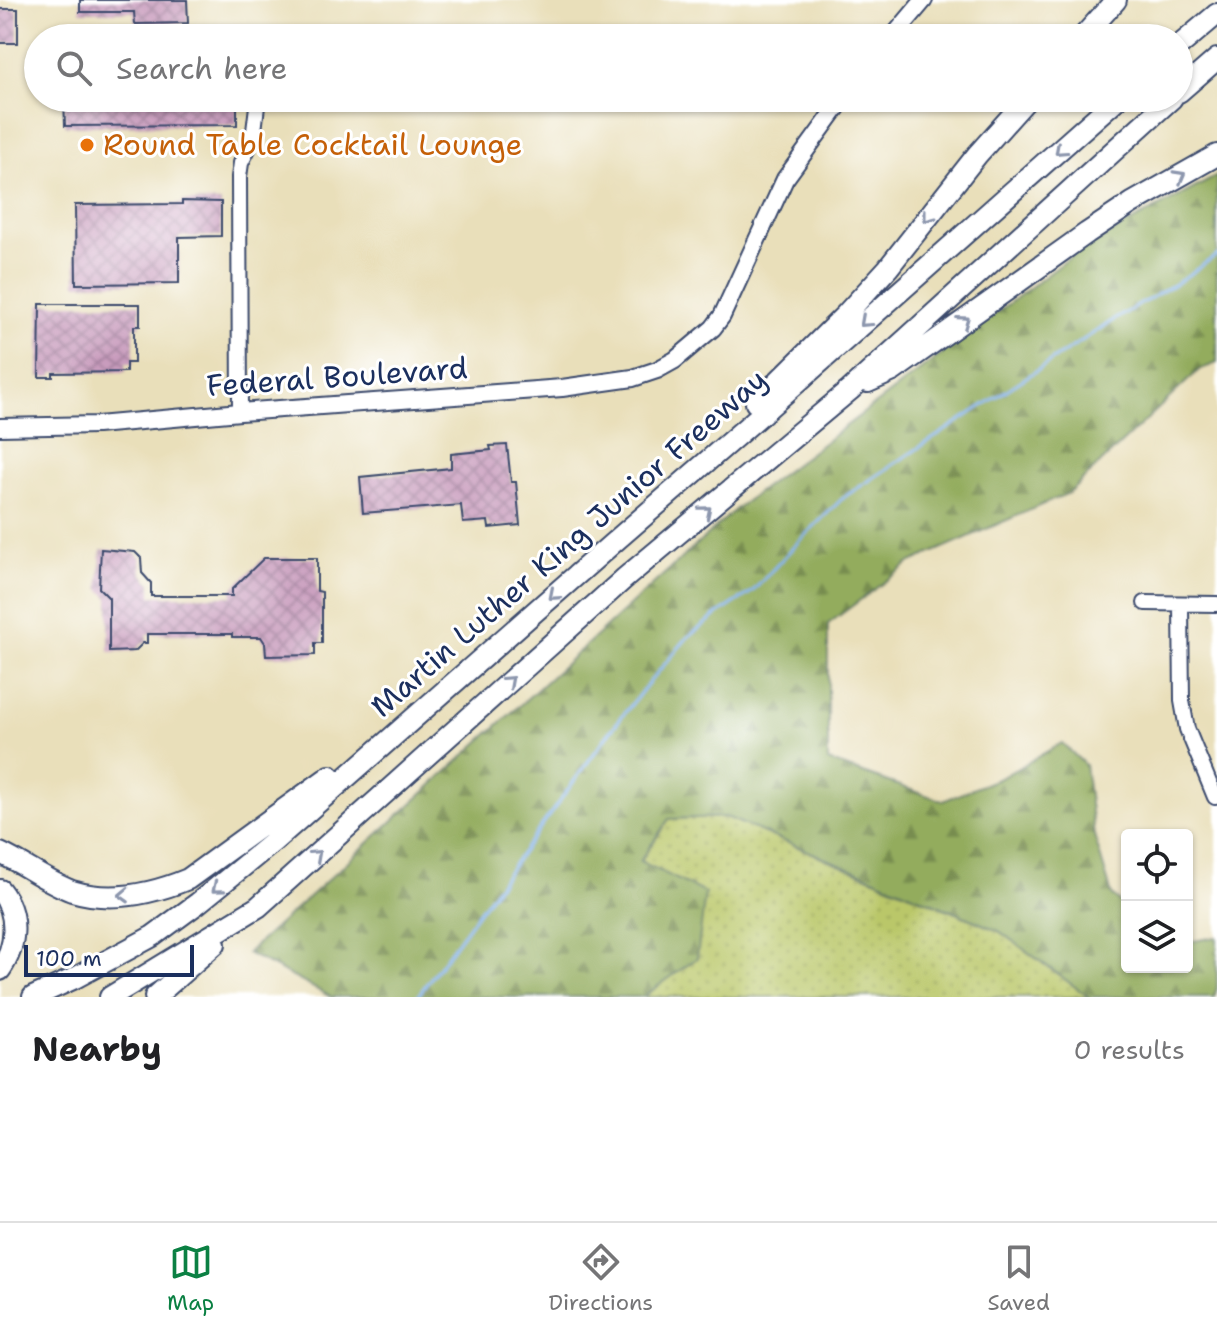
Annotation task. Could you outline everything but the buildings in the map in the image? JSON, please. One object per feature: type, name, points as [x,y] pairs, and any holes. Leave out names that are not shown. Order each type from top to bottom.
[{"type":"highway","points":[[1095,24],[1116,0]]},
{"type":"highway","points":[[1193,34],[1217,14]]},
{"type":"highway","points":[[1193,80],[1217,59]]},
{"type":"highway","points":[[613,543],[846,314],[888,268],[977,155],[1015,112]]},
{"type":"highway","name":"Martin Luther King Junior Freeway","points":[[33,997],[153,936],[273,842],[1102,112]]},
{"type":"highway","name":"Martin Luther King Junior Freeway","points":[[110,997],[258,907],[625,578],[850,390],[1157,112]]},
{"type":"highway","points":[[850,390],[893,371],[1120,210],[1217,155]]},
{"type":"highway","points":[[0,853],[72,890],[99,896],[133,896],[165,889],[188,879],[446,690]]},
{"type":"highway","points":[[0,890],[12,910],[14,929],[7,961],[0,970]]},
{"type":"highway","points":[[155,997],[258,907]]},
{"type":"main road","points":[[904,24],[924,0]]},
{"type":"main road","name":"Federal Boulevard","points":[[0,427],[97,425],[562,388],[633,378],[657,370],[675,360],[713,328],[722,316],[785,179],[834,112]]},
{"type":"street","points":[[240,412],[239,177],[241,163],[253,139],[256,112]]},
{"type":"street","points":[[1145,603],[1217,604]]},
{"type":"street","points":[[1181,604],[1182,701],[1187,729],[1215,797]]},
{"type":"green space","points":[[1217,176],[1217,363],[1199,370],[1069,493],[911,562],[828,624],[828,761],[943,801],[1002,777],[1062,743],[1085,765],[1094,835],[1112,895],[1121,903],[1121,973],[1193,973],[1193,941],[1217,937],[1217,988],[1214,997],[1089,997],[999,931],[726,817],[669,819],[640,861],[705,893],[697,958],[643,997],[331,997],[247,953],[737,508],[1084,247]]},
{"type":"green space","points":[[726,817],[999,931],[1089,997],[643,997],[697,958],[640,862],[669,819]]},
{"type":"waterway","points":[[417,997],[609,733],[688,637],[753,591],[844,497],[1217,255]]},
{"type":"place","name":"Round Table Cocktail Lounge","points":[[87,145]]}]
